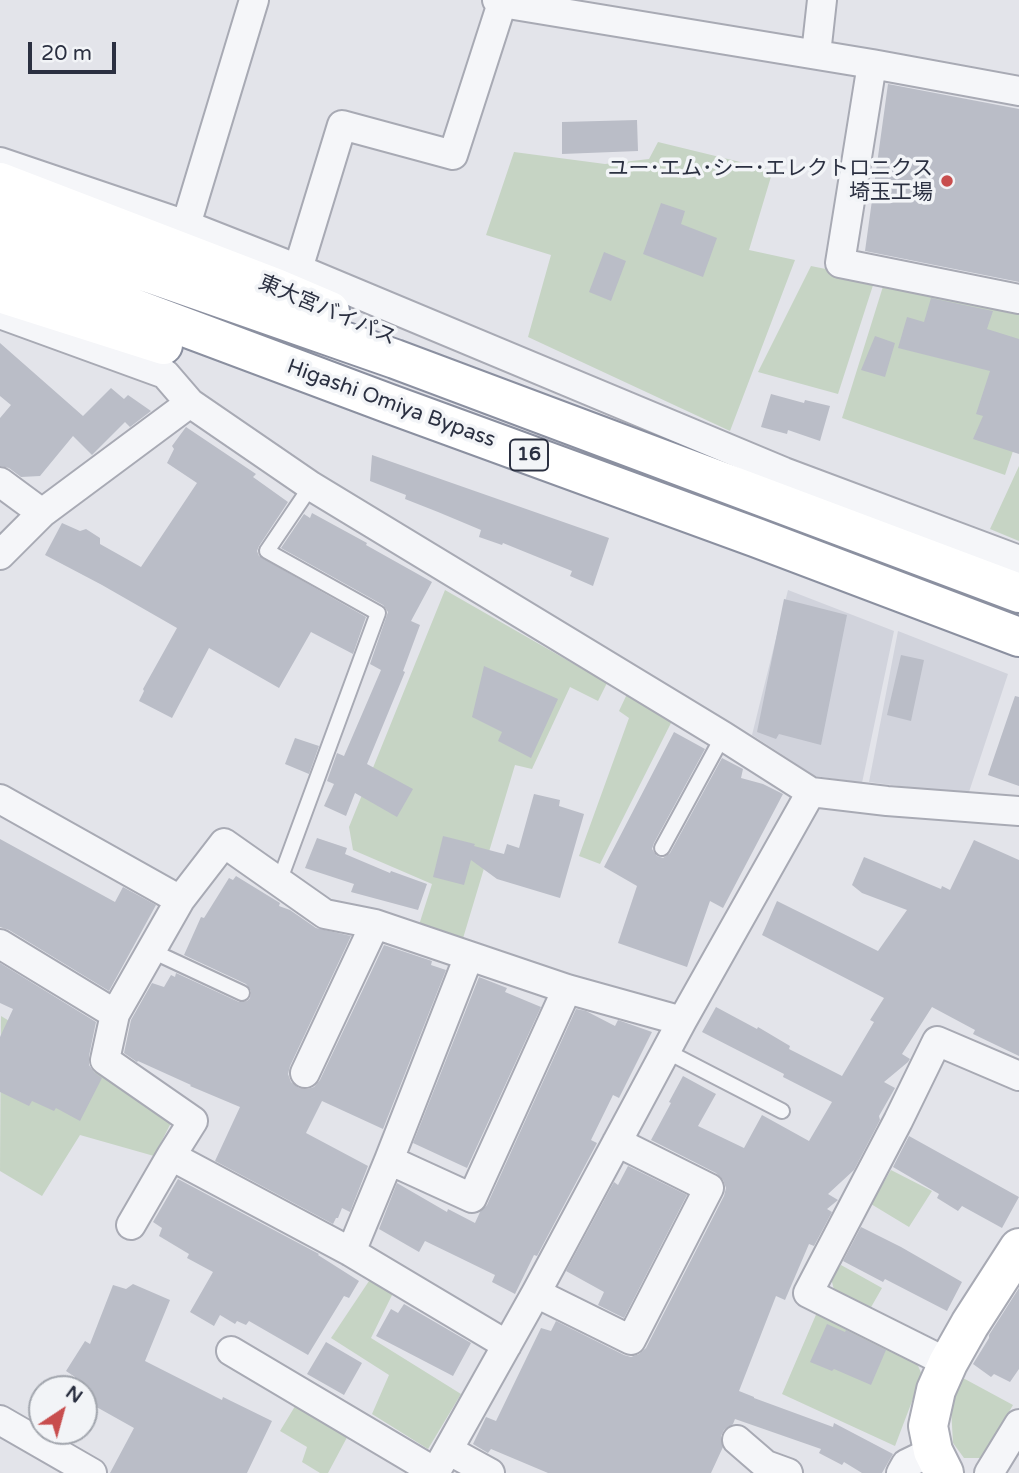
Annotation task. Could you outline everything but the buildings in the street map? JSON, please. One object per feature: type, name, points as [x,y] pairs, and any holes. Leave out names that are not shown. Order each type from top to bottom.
[{"type":"main road","name":"東大宮バイパス","points":[[0,182],[276,288],[451,363],[648,453]]},
{"type":"main road","name":"Higashi Omiya Bypass","points":[[0,221],[396,359],[1019,593]]},
{"type":"main road","name":"Higashi Omiya Bypass","points":[[0,258],[1019,636]]},
{"type":"main road","name":"16","points":[[0,293],[185,352],[416,436],[632,492]]},
{"type":"main road","points":[[939,1462],[928,1426],[936,1390],[970,1324],[1019,1248]]},
{"type":"street","points":[[186,225],[254,0]]},
{"type":"street","points":[[816,54],[821,0]]},
{"type":"street","points":[[298,269],[342,125],[453,155],[499,2],[816,54],[1019,91]]},
{"type":"street","points":[[872,64],[840,262],[1019,299]]},
{"type":"street","points":[[0,162],[186,225],[784,472],[1019,560]]},
{"type":"street","points":[[0,314],[165,373],[190,402],[311,486],[811,792],[1019,811]]},
{"type":"street","points":[[0,555],[42,513],[190,402]]},
{"type":"street","points":[[0,482],[42,513]]},
{"type":"street","points":[[439,1465],[536,1293],[682,1021],[811,792]]},
{"type":"street","points":[[0,799],[180,900]]},
{"type":"street","points":[[131,1225],[193,1121],[105,1060],[115,1014],[180,900],[224,843],[325,914],[375,924],[567,989],[682,1021]]},
{"type":"street","points":[[305,1073],[375,924]]},
{"type":"street","points":[[0,944],[115,1014]]},
{"type":"street","points":[[351,1252],[469,957]]},
{"type":"street","points":[[389,1160],[472,1198],[567,989]]},
{"type":"street","points":[[948,1363],[808,1293],[937,1041],[1019,1076]]},
{"type":"street","points":[[536,1293],[631,1340],[709,1188],[617,1142]]},
{"type":"street","points":[[171,1156],[351,1252],[507,1345]]},
{"type":"street","points":[[231,1351],[439,1465],[490,1473]]},
{"type":"street","points":[[0,1420],[92,1473]]},
{"type":"street","points":[[989,1473],[1019,1424]]},
{"type":"street","points":[[737,1440],[766,1465],[788,1473]]},
{"type":"street","points":[[901,1473],[906,1464],[939,1462]]},
{"type":"lane","points":[[279,882],[378,613],[267,551],[311,486]]},
{"type":"lane","points":[[662,848],[723,736]]},
{"type":"lane","points":[[152,951],[242,993]]},
{"type":"lane","points":[[666,1051],[782,1111]]},
{"type":"shaded area","points":[[788,590],[894,631],[862,783],[815,776],[752,735]]},
{"type":"shaded area","points":[[898,631],[1008,674],[968,795],[869,782]]},
{"type":"green space","points":[[658,142],[773,170],[749,250],[795,260],[730,431],[528,337],[551,255],[486,235],[514,152],[605,164],[649,159]]},
{"type":"green space","points":[[811,266],[875,279],[838,394],[758,372]]},
{"type":"green space","points":[[885,280],[1019,309],[1019,433],[1005,475],[842,418]]},
{"type":"green space","points":[[1019,466],[1019,541],[990,529]]},
{"type":"green space","points":[[445,590],[607,683],[598,701],[570,687],[532,769],[515,765],[461,945],[419,925],[432,884],[353,850],[349,827]]},
{"type":"green space","points":[[627,694],[672,721],[600,864],[579,856],[629,718],[619,711]]},
{"type":"green space","points":[[1,1016],[173,1119],[154,1156],[80,1135],[42,1196],[0,1171]]},
{"type":"green space","points":[[891,1170],[932,1191],[909,1227],[871,1204]]},
{"type":"green space","points":[[841,1265],[882,1288],[870,1309],[835,1294],[831,1278]]},
{"type":"green space","points":[[371,1278],[394,1291],[371,1338],[461,1394],[428,1449],[372,1414],[389,1375],[331,1338]]},
{"type":"green space","points":[[818,1310],[913,1354],[922,1375],[895,1446],[782,1394]]},
{"type":"green space","points":[[963,1378],[1013,1405],[982,1458],[964,1458],[953,1443],[951,1408]]},
{"type":"green space","points":[[300,1398],[352,1428],[328,1473],[320,1473],[302,1462],[307,1447],[280,1431]]},
{"type":"place","name":"ユー･エム･シー･エレクトロニクス 埼玉工場","points":[[947,181]]}]
